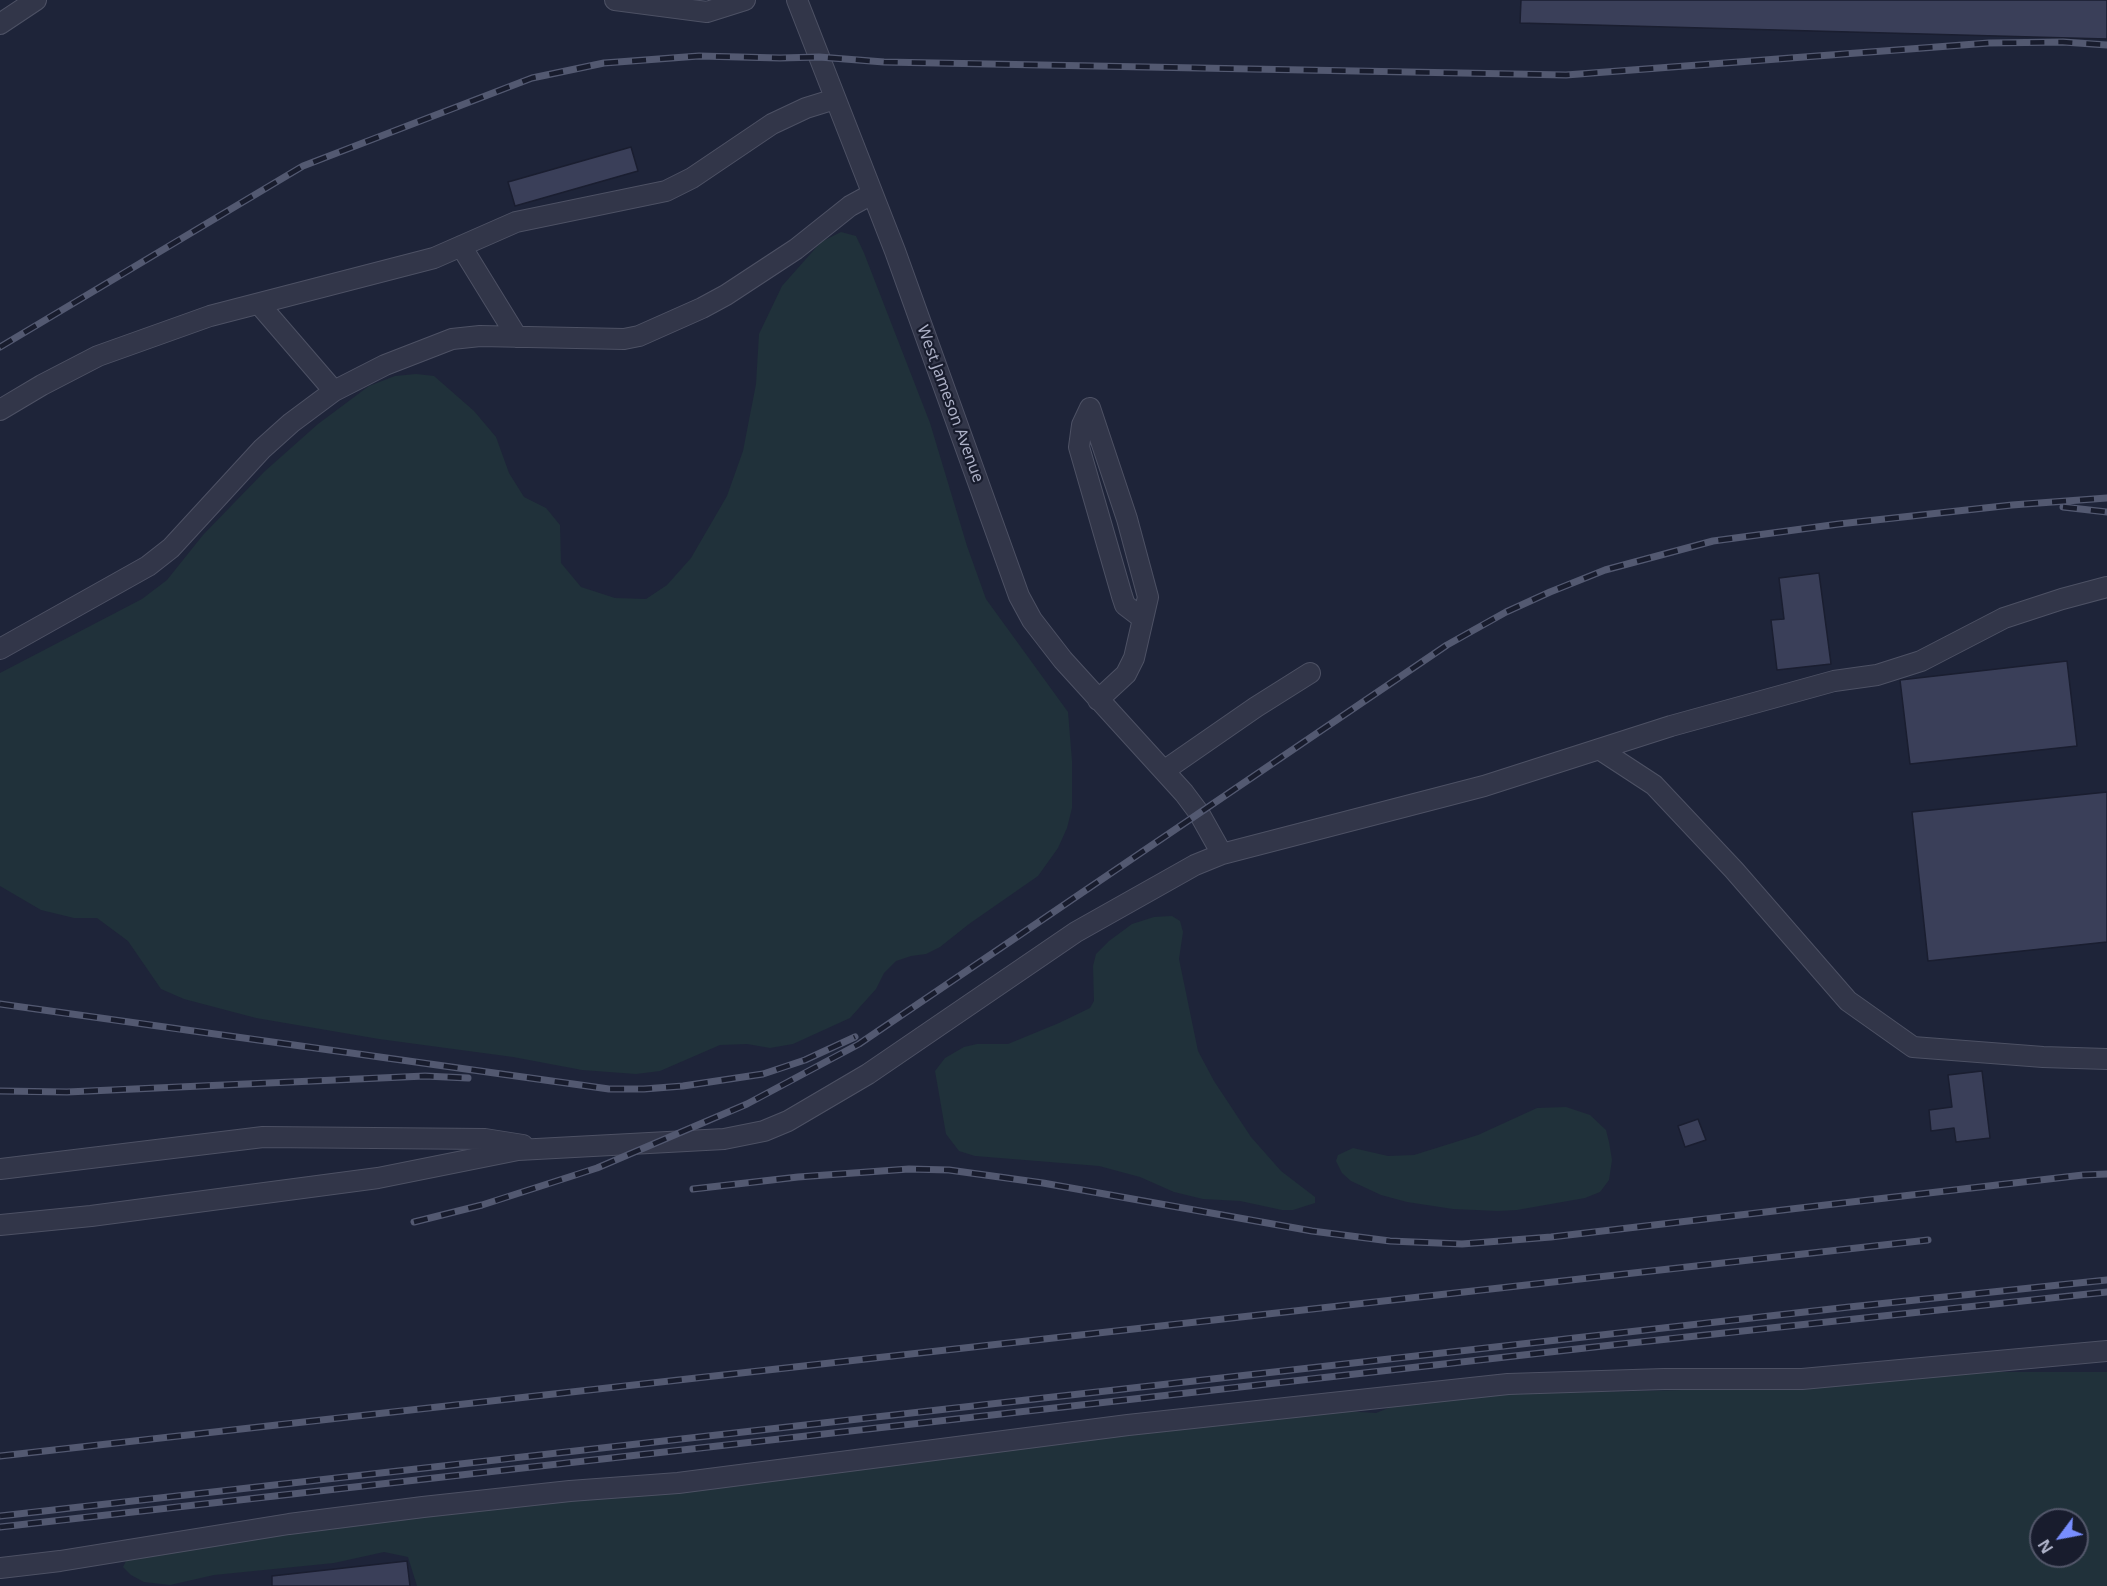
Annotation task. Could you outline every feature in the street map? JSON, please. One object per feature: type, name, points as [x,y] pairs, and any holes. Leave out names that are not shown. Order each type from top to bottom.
[{"type":"lane","points":[[0,24],[36,0]]},
{"type":"lane","points":[[615,0],[707,12],[745,0]]},
{"type":"lane","name":"West Jameson Avenue","points":[[797,0],[872,194],[1019,596],[1046,639],[1098,700],[1165,770],[1199,813],[1222,854]]},
{"type":"lane","points":[[0,410],[98,356],[210,316],[434,258],[516,222],[666,191],[692,178],[772,124],[806,108],[835,99]]},
{"type":"lane","points":[[0,649],[148,566],[171,548],[262,449],[291,423],[334,391],[385,364],[452,339],[480,336],[624,339],[639,336],[726,295],[796,249],[850,206],[872,194]]},
{"type":"lane","points":[[461,246],[517,337]]},
{"type":"lane","points":[[259,304],[334,391]]},
{"type":"lane","points":[[1098,700],[1126,674],[1134,658],[1148,597],[1127,519],[1090,408],[1082,425],[1079,447],[1125,605],[1142,618]]},
{"type":"lane","points":[[0,1225],[91,1216],[378,1178],[540,1148],[724,1139],[764,1131],[788,1121],[868,1074],[1076,932],[1196,865],[1222,854],[1484,786],[1671,726],[1834,681],[1877,675],[1921,661],[2004,618],[2107,587]]},
{"type":"lane","points":[[1165,770],[1310,673]]},
{"type":"lane","points":[[1599,749],[1654,785],[1734,870],[1848,1001],[1913,1047],[2043,1058],[2107,1059]]},
{"type":"lane","points":[[0,1169],[263,1137],[486,1138],[540,1148]]},
{"type":"lane","points":[[0,1568],[60,1561],[289,1524],[401,1510],[570,1491],[678,1483],[1128,1425],[1508,1384],[1664,1379],[1802,1379],[2107,1351]]},
{"type":"shaded area","points":[[841,232],[856,236],[864,253],[930,423],[967,546],[986,599],[1068,712],[1072,761],[1072,808],[1067,828],[1058,848],[1038,876],[940,947],[926,954],[896,961],[884,973],[876,989],[850,1018],[793,1044],[770,1048],[747,1044],[720,1045],[660,1071],[636,1074],[582,1070],[513,1057],[379,1039],[256,1018],[184,999],[161,989],[128,941],[97,918],[74,918],[41,910],[0,886],[0,673],[142,599],[167,580],[203,535],[264,472],[318,424],[369,386],[395,376],[416,374],[434,376],[474,411],[496,437],[509,473],[524,497],[546,508],[560,525],[561,563],[581,587],[615,598],[646,599],[667,585],[691,558],[727,496],[743,451],[756,384],[759,334],[782,286],[821,242]]},
{"type":"shaded area","points":[[1172,916],[1180,921],[1183,932],[1179,959],[1198,1051],[1214,1081],[1251,1137],[1281,1171],[1315,1197],[1315,1203],[1293,1210],[1282,1210],[1240,1201],[1203,1199],[1174,1192],[1140,1177],[1099,1166],[975,1156],[959,1151],[946,1134],[935,1071],[945,1058],[964,1047],[977,1044],[1008,1044],[1090,1008],[1094,1001],[1093,966],[1096,954],[1132,924],[1154,917]]},
{"type":"shaded area","points":[[1566,1107],[1590,1115],[1606,1130],[1609,1142],[1612,1160],[1609,1180],[1600,1192],[1585,1198],[1517,1210],[1453,1209],[1407,1202],[1381,1195],[1351,1181],[1342,1173],[1336,1161],[1338,1155],[1353,1148],[1388,1156],[1414,1155],[1478,1135],[1537,1108]]},
{"type":"shaded area","points":[[1982,1372],[2107,1372],[2107,1586],[417,1586],[408,1557],[384,1552],[334,1563],[214,1575],[170,1585],[144,1582],[131,1575],[123,1567],[126,1561],[152,1554],[319,1527],[938,1454],[1344,1411],[1376,1413],[1406,1401],[1447,1395],[1822,1387]]},
{"type":"building","points":[[1521,0],[2107,0],[2107,39],[1520,23]]},
{"type":"building","points":[[631,147],[638,171],[515,206],[508,182]]},
{"type":"building","points":[[1819,573],[1831,664],[1777,670],[1771,620],[1784,619],[1779,578]]},
{"type":"building","points":[[2067,661],[2077,746],[1910,764],[1900,680]]},
{"type":"building","points":[[2107,792],[2107,942],[1928,961],[1912,812]]},
{"type":"building","points":[[1982,1071],[1990,1138],[1956,1142],[1954,1128],[1931,1131],[1929,1110],[1952,1107],[1948,1075]]},
{"type":"building","points":[[1698,1119],[1706,1140],[1685,1147],[1678,1126]]},
{"type":"building","points":[[407,1561],[410,1586],[272,1586],[272,1576]]},
{"type":"railway","points":[[0,347],[303,166],[532,78],[604,63],[699,56],[819,57],[884,62],[1566,75],[1989,43],[2063,42],[2107,45]]},
{"type":"railway","points":[[414,1222],[482,1205],[597,1168],[747,1104],[859,1044],[1447,645],[1506,612],[1550,592],[1605,570],[1713,541],[1839,524],[2012,505],[2107,498]]},
{"type":"railway","points":[[2063,507],[2107,512]]},
{"type":"railway","points":[[0,1004],[609,1089],[683,1086],[763,1074],[805,1060],[855,1037]]},
{"type":"railway","points":[[0,1091],[67,1092],[425,1076],[468,1078]]},
{"type":"railway","points":[[693,1189],[798,1177],[909,1169],[949,1170],[1043,1183],[1312,1231],[1390,1241],[1462,1244],[1551,1237],[2107,1174]]},
{"type":"railway","points":[[0,1456],[1928,1240]]},
{"type":"railway","points":[[0,1516],[1849,1307],[2107,1280]]},
{"type":"railway","points":[[0,1527],[1612,1345],[2107,1292]]}]
